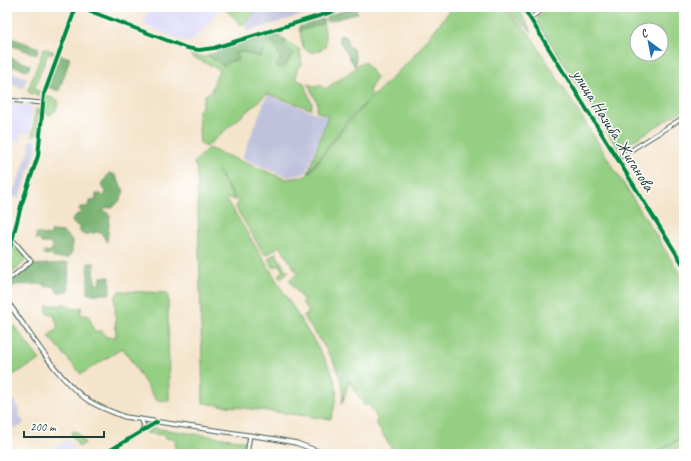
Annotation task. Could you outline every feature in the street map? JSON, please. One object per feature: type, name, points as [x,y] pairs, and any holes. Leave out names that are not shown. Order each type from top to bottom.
[{"type":"main road","points":[[7,301],[62,375],[80,394],[102,409],[125,417],[296,443],[326,454]]},
{"type":"street","points":[[7,260],[21,206],[38,156],[43,103],[47,85],[76,7]]},
{"type":"street","points":[[79,7],[187,48],[199,50],[214,48],[348,7]]},
{"type":"street","name":"улица Назиба Жиганова","points":[[523,7],[684,266]]},
{"type":"street","points":[[530,18],[547,7]]},
{"type":"street","points":[[7,100],[43,103]]},
{"type":"street","points":[[617,159],[684,117]]},
{"type":"street","points":[[7,281],[31,261],[13,240]]},
{"type":"street","points":[[10,248],[19,247]]},
{"type":"street","points":[[139,432],[144,426],[140,419]]},
{"type":"street","points":[[104,454],[157,422]]},
{"type":"street","points":[[247,454],[250,435]]},
{"type":"shaded area","points":[[150,7],[223,7],[190,43],[143,25]]},
{"type":"shaded area","points":[[260,7],[327,7],[247,32],[245,24]]},
{"type":"shaded area","points":[[7,71],[27,78],[24,87],[21,88],[7,83]]},
{"type":"shaded area","points":[[267,95],[327,117],[306,173],[288,177],[242,158]]},
{"type":"shaded area","points":[[7,103],[33,106],[30,134],[21,133],[20,141],[7,140]]},
{"type":"shaded area","points":[[29,140],[37,140],[37,150],[19,198],[7,196],[7,187],[15,188],[29,151]]},
{"type":"shaded area","points":[[7,396],[11,402],[15,400],[20,412],[19,415],[24,423],[16,429],[11,423],[7,425]]},
{"type":"shaded area","points":[[68,440],[77,454],[54,454],[51,450],[55,448],[54,446],[58,446]]},
{"type":"green space","points":[[223,7],[259,7],[243,26]]},
{"type":"green space","points":[[453,7],[502,7],[529,33],[684,280],[684,435],[654,454],[395,454],[375,422],[378,420],[369,404],[365,406],[349,381],[342,404],[341,380],[337,368],[325,347],[303,316],[309,313],[302,302],[304,301],[289,280],[298,274],[280,246],[268,254],[264,254],[236,208],[238,202],[218,171],[235,200],[229,198],[227,200],[326,361],[333,377],[336,395],[331,419],[203,403],[197,169],[194,163],[208,148],[286,179],[307,176],[349,121],[372,97],[348,120],[308,173],[328,116],[316,111],[318,104],[308,84],[316,87],[321,85],[325,89],[356,68],[358,64],[365,62],[376,78],[369,91],[373,96],[412,58]]},
{"type":"green space","points":[[504,7],[517,7],[532,32]]},
{"type":"green space","points":[[552,7],[684,7],[684,109],[619,150],[537,22],[539,15]]},
{"type":"green space","points":[[355,8],[358,13],[326,22],[326,18],[329,15]]},
{"type":"green space","points":[[323,19],[326,42],[325,47],[316,52],[311,52],[303,47],[299,27],[300,30],[322,24]]},
{"type":"green space","points":[[323,19],[322,24],[300,31],[299,27]]},
{"type":"green space","points":[[271,34],[278,35],[286,41],[285,43],[277,46],[279,48],[285,46],[294,53],[285,66],[278,68],[276,64],[281,60],[273,42],[267,45],[259,57],[244,52],[235,53],[239,59],[230,61],[224,66],[208,55]]},
{"type":"green space","points":[[340,35],[346,37],[348,41],[347,45],[355,51],[353,52],[356,57],[355,67],[339,40]]},
{"type":"green space","points":[[11,38],[39,48],[37,55],[10,45]]},
{"type":"green space","points":[[273,41],[281,60],[276,64],[278,68],[285,66],[277,46],[285,43],[286,41],[300,50],[302,65],[297,68],[296,79],[304,83],[312,104],[311,109],[267,94],[206,147],[200,143],[198,111],[201,109],[205,95],[211,92],[219,69],[192,57],[190,54],[207,57],[208,55],[214,60],[237,61],[239,59],[234,53],[244,52],[260,57],[267,45]]},
{"type":"green space","points":[[44,48],[54,52],[53,54],[48,53],[34,89],[39,91],[38,96],[30,93],[28,90]]},
{"type":"green space","points":[[60,55],[70,58],[59,91],[48,87]]},
{"type":"green space","points":[[11,58],[30,65],[28,70],[8,65]]},
{"type":"green space","points":[[45,95],[59,101],[55,112],[53,111],[51,115],[44,112]]},
{"type":"green space","points":[[36,109],[40,110],[38,134],[32,137]]},
{"type":"green space","points":[[109,173],[115,175],[124,191],[115,206],[104,208],[104,211],[110,215],[107,242],[102,234],[98,232],[84,235],[80,232],[80,227],[73,223],[72,220],[77,214],[83,214],[79,209],[80,207],[87,207],[91,200],[96,200],[96,194],[101,194],[104,197],[106,191],[101,186]]},
{"type":"green space","points":[[52,231],[63,232],[72,240],[72,252],[68,258],[54,258],[52,255],[44,255],[44,252],[52,251],[51,243],[41,243],[40,239],[36,240],[36,233],[50,236]]},
{"type":"green space","points":[[17,247],[27,259],[7,278],[7,267],[12,249]]},
{"type":"green space","points":[[277,252],[276,254],[287,272],[289,271],[281,278],[278,275],[283,271],[279,265],[273,267],[268,259]]},
{"type":"green space","points":[[68,263],[69,291],[58,293],[54,286],[46,287],[45,284],[14,285],[13,288],[9,284],[31,265]]},
{"type":"green space","points":[[88,263],[94,263],[95,284],[100,284],[101,277],[110,277],[110,294],[88,294]]},
{"type":"green space","points":[[119,291],[168,293],[169,401],[156,400],[123,348],[81,374],[48,336],[58,328],[54,314],[48,314],[46,306],[59,305],[59,307],[63,303],[74,309],[82,307],[80,314],[89,316],[94,331],[102,331],[106,337],[116,337],[115,298]]},
{"type":"green space","points":[[8,318],[40,360],[7,378],[7,319]]},
{"type":"green space","points":[[153,428],[245,441],[243,454],[217,454],[175,448],[174,444],[177,443],[177,440],[165,438],[165,435],[146,433]]},
{"type":"green space","points":[[74,431],[78,433],[85,443],[79,447],[71,433]]},
{"type":"green space","points":[[684,436],[684,446],[672,454],[656,454]]},
{"type":"cycle path","points":[[7,260],[21,206],[38,156],[44,94],[76,7]]},
{"type":"cycle path","points":[[79,7],[187,48],[199,50],[214,48],[348,7]]},
{"type":"cycle path","points":[[523,7],[684,266]]},
{"type":"cycle path","points":[[104,454],[157,422]]}]
